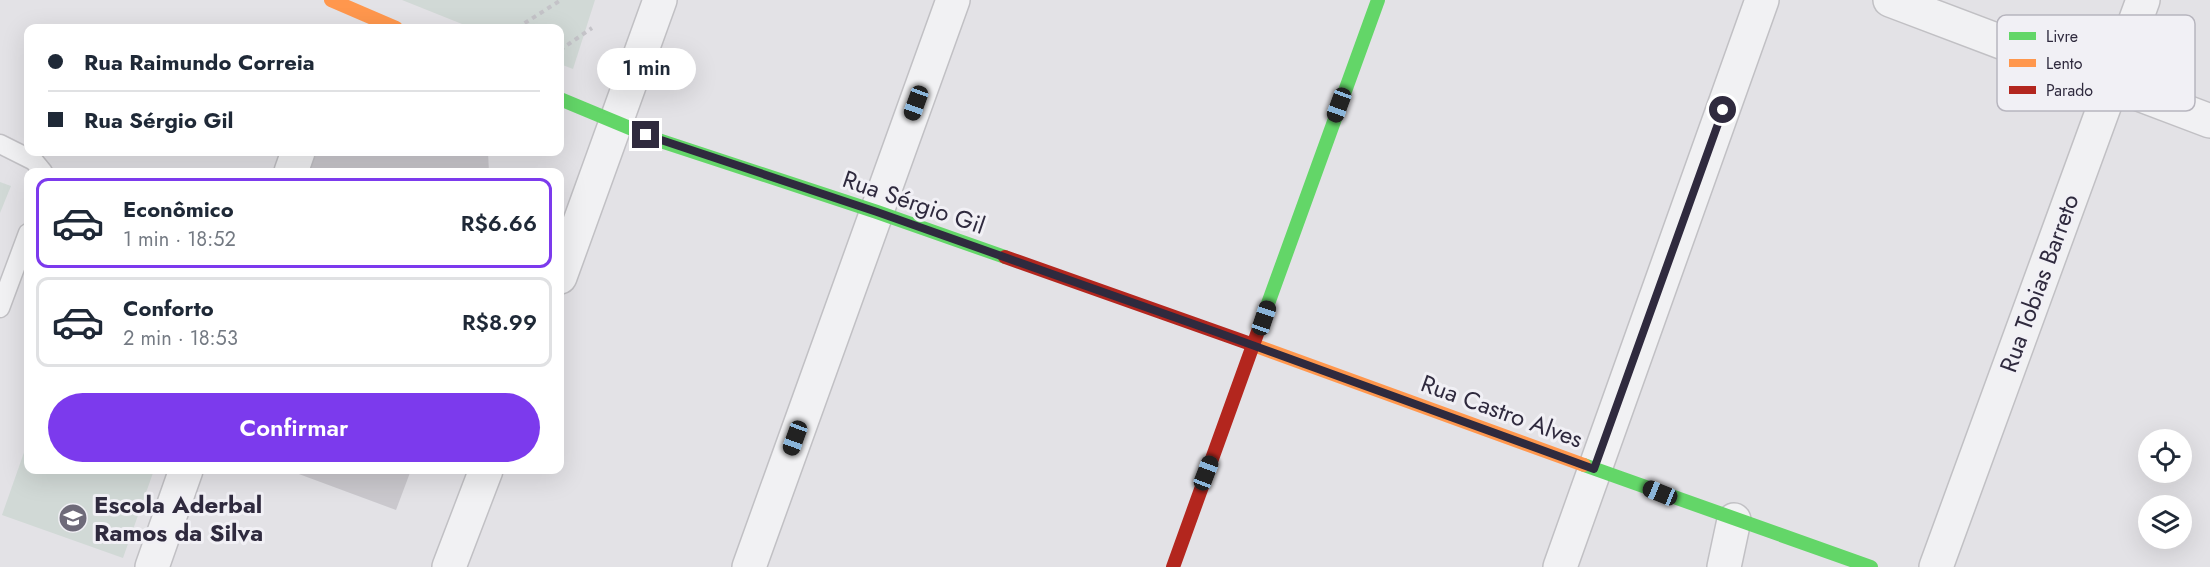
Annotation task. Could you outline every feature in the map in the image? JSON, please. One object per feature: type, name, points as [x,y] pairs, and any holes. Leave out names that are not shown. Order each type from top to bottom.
[{"type":"main road","points":[[1173,567],[1378,0]]},
{"type":"main road","points":[[341,12],[382,24]]},
{"type":"main road","name":"Rua Sérgio Gil","points":[[564,101],[661,141],[877,212],[1254,345]]},
{"type":"main road","name":"Rua Castro Alves","points":[[1254,345],[1734,520],[1871,567]]},
{"type":"street","points":[[564,266],[660,0]]},
{"type":"street","points":[[749,567],[953,0]]},
{"type":"street","points":[[1560,567],[1762,0]]},
{"type":"street","points":[[1890,0],[1997,40]]},
{"type":"street","name":"Rua Tobias Barreto","points":[[2137,15],[2143,0]]},
{"type":"street","name":"Rua Tobias Barreto","points":[[1935,567],[2102,111]]},
{"type":"street","points":[[2184,111],[2210,121]]},
{"type":"street","points":[[152,567],[185,474]]},
{"type":"street","points":[[449,567],[484,474]]},
{"type":"street","points":[[1724,567],[1734,520]]},
{"type":"lane","points":[[0,144],[34,161],[40,168]]},
{"type":"lane","points":[[0,308],[24,244]]},
{"type":"path","points":[[523,24],[561,0]]},
{"type":"path","points":[[564,47],[592,28]]},
{"type":"shaded area","points":[[402,0],[595,0],[573,69],[564,66],[564,24],[462,24]]},
{"type":"shaded area","points":[[0,182],[11,186],[0,213]]},
{"type":"shaded area","points":[[24,452],[24,474],[153,474],[123,558],[2,515]]},
{"type":"building","points":[[309,156],[488,156],[489,168],[307,168]]},
{"type":"building","points":[[299,474],[410,474],[396,510]]},
{"type":"traffic: fast","points":[[1261,323],[1378,0]]},
{"type":"traffic: fast","points":[[564,101],[661,141],[1005,257]]},
{"type":"traffic: fast","points":[[1584,465],[1871,567]]},
{"type":"traffic: slow","points":[[331,0],[387,24]]},
{"type":"traffic: slow","points":[[1248,343],[1584,465]]},
{"type":"traffic: jam","points":[[1005,257],[1248,343]]},
{"type":"traffic: jam","points":[[1173,567],[1261,323]]},
{"type":"place","name":"Escola Aderbal Ramos da Silva","points":[[73,518]]},
{"type":"route","points":[[646,135],[877,212],[1594,469],[1723,110]]}]
